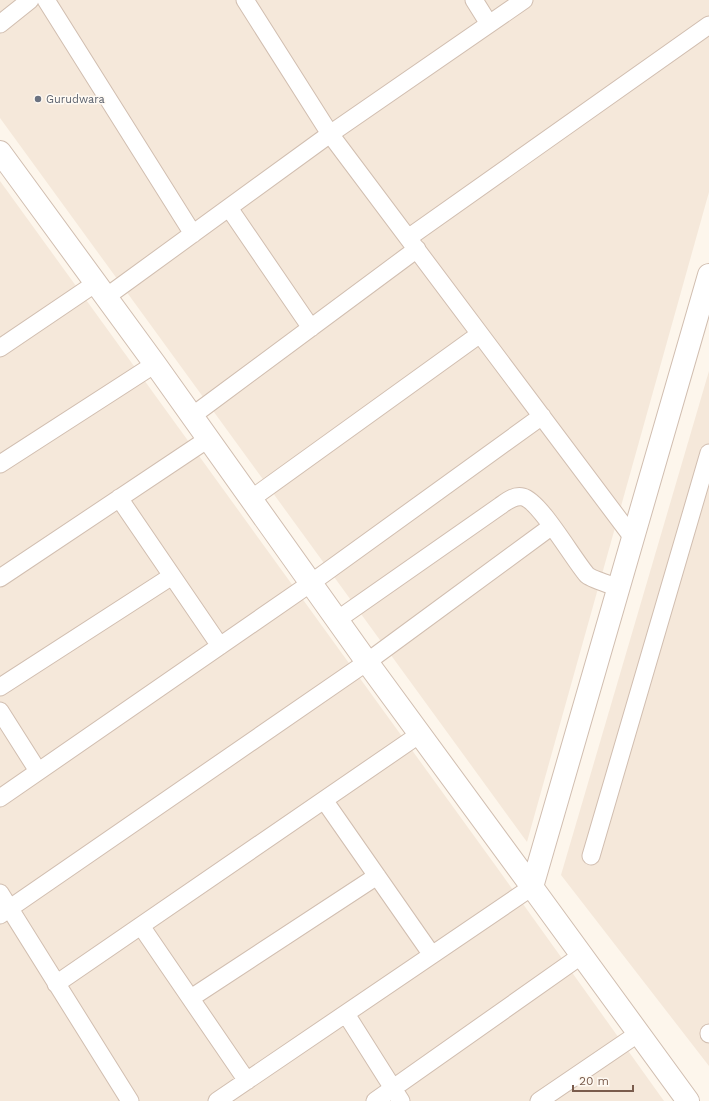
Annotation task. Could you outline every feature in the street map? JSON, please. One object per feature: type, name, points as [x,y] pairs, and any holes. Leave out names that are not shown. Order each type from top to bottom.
[{"type":"street","points":[[0,24],[30,0]]},
{"type":"street","points":[[46,0],[193,234]]},
{"type":"street","points":[[245,0],[330,134],[633,538]]},
{"type":"street","points":[[474,0],[489,24]]},
{"type":"street","points":[[0,348],[101,290],[193,234],[330,134],[524,0]]},
{"type":"street","points":[[192,416],[311,328],[412,243],[709,25]]},
{"type":"street","points":[[0,152],[155,364],[367,662],[582,954],[688,1101]]},
{"type":"street","points":[[229,208],[311,328]]},
{"type":"street","points":[[217,1101],[532,887],[709,275]]},
{"type":"street","points":[[251,499],[480,334]]},
{"type":"street","points":[[0,464],[155,364]]},
{"type":"street","points":[[0,798],[311,584],[542,416]]},
{"type":"street","points":[[0,578],[208,439]]},
{"type":"street","points":[[591,856],[709,453]]},
{"type":"street","points":[[337,620],[510,499],[517,497],[524,497],[531,501],[552,526],[588,576],[618,588]]},
{"type":"street","points":[[119,498],[220,646]]},
{"type":"street","points":[[5,912],[367,662],[552,526]]},
{"type":"street","points":[[0,687],[172,576]]},
{"type":"street","points":[[0,712],[38,771]]},
{"type":"street","points":[[56,984],[420,734]]},
{"type":"street","points":[[324,800],[432,954]]},
{"type":"street","points":[[191,998],[377,876]]},
{"type":"street","points":[[0,893],[5,912],[56,984],[130,1101]]},
{"type":"street","points":[[141,926],[247,1081]]},
{"type":"street","points":[[375,1101],[397,1095],[582,954]]},
{"type":"street","points":[[346,1014],[397,1095]]},
{"type":"street","points":[[539,1101],[639,1033]]},
{"type":"shaded area","points":[[0,0],[709,0],[709,192],[527,842],[0,118]]},
{"type":"shaded area","points":[[0,181],[498,869],[664,1101],[0,1101]]},
{"type":"shaded area","points":[[709,371],[709,1066],[561,875]]},
{"type":"place","name":"Gurudwara","points":[[38,99]]}]
